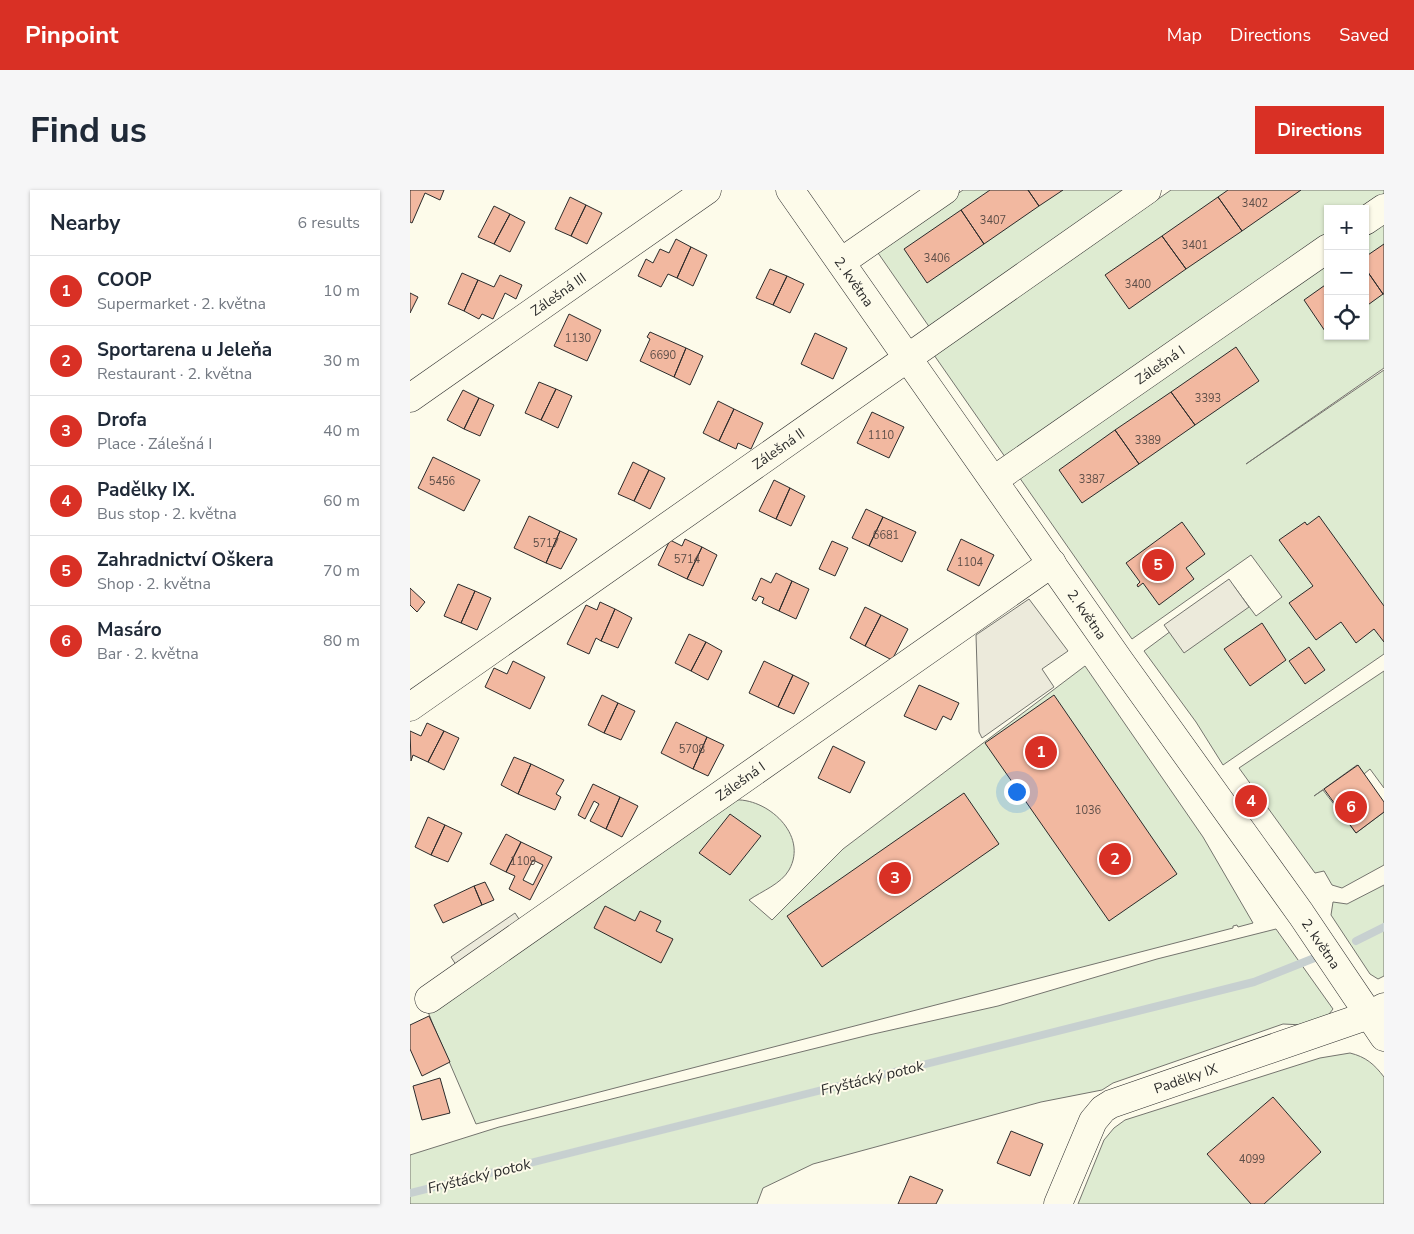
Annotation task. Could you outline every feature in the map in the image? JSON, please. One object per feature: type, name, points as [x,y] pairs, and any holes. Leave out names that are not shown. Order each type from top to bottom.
[{"type":"street","name":"Zálešná III","points":[[410,398],[707,190]]},
{"type":"street","name":"2. května","points":[[790,190],[1207,784],[1302,914],[1351,989],[1376,1011],[1384,1037]]},
{"type":"street","points":[[841,262],[945,190]]},
{"type":"street","name":"Zálešná II","points":[[410,707],[1147,190]]},
{"type":"street","points":[[1369,218],[1384,208]]},
{"type":"street","name":"Zálešná I","points":[[994,480],[1325,250]]},
{"type":"street","name":"Zálešná I","points":[[429,999],[1052,563]]},
{"type":"street","name":"Padělky IX","points":[[1058,1204],[1093,1121],[1103,1109],[1111,1104],[1376,1011]]},
{"type":"green space","points":[[963,190],[1126,190],[930,328],[876,250]]},
{"type":"green space","points":[[1171,190],[1384,190],[1384,368],[1246,464],[1384,370],[1384,654],[1223,765],[1196,722],[1144,651],[1233,585],[1256,616],[1282,597],[1251,555],[1132,639],[934,355]]},
{"type":"green space","points":[[1085,666],[1203,837],[1253,923],[1238,927],[1237,925],[1233,926],[1233,928],[476,1124],[427,1009],[733,800],[759,805],[771,812],[789,832],[793,844],[794,857],[786,875],[749,900],[772,920],[843,849]]},
{"type":"green space","points":[[1384,671],[1384,788],[1370,769],[1364,774],[1357,765],[1314,796],[1323,790],[1356,833],[1384,812],[1384,865],[1342,888],[1332,885],[1324,871],[1315,873],[1239,768]]},
{"type":"green space","points":[[1384,885],[1384,976],[1378,979],[1370,974],[1331,915],[1333,902],[1347,904]]},
{"type":"green space","points":[[1276,929],[1333,1009],[1326,1018],[1304,1025],[1283,1024],[1113,1083],[1102,1090],[1041,1102],[813,1164],[763,1188],[757,1204],[410,1204],[410,1155],[499,1127],[869,1035],[998,1006],[1157,959]]},
{"type":"green space","points":[[1350,1053],[1369,1062],[1384,1077],[1384,1204],[1078,1204],[1104,1140],[1114,1128],[1125,1120],[1320,1058]]},
{"type":"shaded area","points":[[1229,579],[1249,607],[1184,653],[1164,625]]},
{"type":"shaded area","points":[[1029,599],[1068,651],[1042,669],[1054,687],[982,738],[979,732],[976,635]]},
{"type":"shaded area","points":[[515,913],[529,934],[465,979],[451,957]]},
{"type":"building","points":[[410,190],[444,190],[440,200],[425,193],[412,223],[410,222]]},
{"type":"building","points":[[990,190],[1028,190],[1039,206],[984,244],[961,210]]},
{"type":"building","points":[[1028,190],[1063,190],[1039,206]]},
{"type":"building","points":[[1228,190],[1301,190],[1242,231],[1218,197]]},
{"type":"building","points":[[570,197],[586,205],[571,236],[555,229]]},
{"type":"building","points":[[1218,197],[1242,231],[1186,269],[1162,236]]},
{"type":"building","points":[[586,205],[602,213],[587,244],[571,236]]},
{"type":"building","points":[[494,206],[510,214],[494,244],[478,237]]},
{"type":"building","points":[[961,210],[984,244],[927,283],[904,249]]},
{"type":"building","points":[[510,214],[525,222],[510,252],[494,244]]},
{"type":"building","points":[[1162,236],[1186,269],[1129,309],[1105,275]]},
{"type":"building","points":[[676,239],[691,247],[677,278],[668,274],[661,287],[638,276],[646,259],[653,263],[660,249],[669,253]]},
{"type":"building","points":[[1384,244],[1384,294],[1369,274],[1369,254]]},
{"type":"building","points":[[691,247],[707,255],[693,286],[677,278]]},
{"type":"building","points":[[770,269],[787,276],[773,305],[756,298]]},
{"type":"building","points":[[462,273],[478,280],[464,311],[448,304]]},
{"type":"building","points":[[1369,274],[1383,294],[1369,304]]},
{"type":"building","points":[[500,275],[522,285],[516,299],[505,293],[493,319],[482,314],[479,319],[464,311],[478,280],[494,287]]},
{"type":"building","points":[[787,276],[804,284],[790,313],[773,305]]},
{"type":"building","points":[[1324,286],[1324,330],[1304,300]]},
{"type":"building","points":[[410,293],[418,297],[410,313]]},
{"type":"building","points":[[569,314],[601,330],[587,361],[554,346]]},
{"type":"building","points":[[650,332],[686,348],[674,377],[640,361],[650,339],[647,337]]},
{"type":"building","points":[[815,333],[847,348],[833,379],[801,364]]},
{"type":"building","points":[[1236,347],[1259,381],[1195,425],[1171,392]]},
{"type":"building","points":[[686,348],[703,356],[690,385],[674,377]]},
{"type":"building","points":[[539,382],[556,389],[541,420],[525,413]]},
{"type":"building","points":[[556,389],[572,396],[558,428],[541,420]]},
{"type":"building","points":[[463,390],[479,398],[464,429],[447,420]]},
{"type":"building","points":[[1171,392],[1195,425],[1139,464],[1115,430]]},
{"type":"building","points":[[479,398],[494,405],[480,436],[464,429]]},
{"type":"building","points":[[718,401],[734,409],[719,441],[703,433]]},
{"type":"building","points":[[734,409],[763,423],[751,449],[738,443],[736,449],[719,441]]},
{"type":"building","points":[[872,412],[904,427],[889,458],[857,443]]},
{"type":"building","points":[[1115,430],[1139,464],[1082,503],[1059,470]]},
{"type":"building","points":[[433,457],[480,480],[464,511],[418,488]]},
{"type":"building","points":[[633,462],[649,470],[634,501],[618,494]]},
{"type":"building","points":[[649,470],[665,478],[650,509],[634,501]]},
{"type":"building","points":[[774,480],[790,488],[776,519],[759,511]]},
{"type":"building","points":[[790,488],[805,496],[791,526],[776,519]]},
{"type":"building","points":[[866,509],[883,517],[869,546],[852,538]]},
{"type":"building","points":[[529,516],[560,531],[546,563],[514,548]]},
{"type":"building","points":[[1319,516],[1384,606],[1384,642],[1374,629],[1356,643],[1341,622],[1316,640],[1289,603],[1313,586],[1279,540],[1305,522],[1307,525]]},
{"type":"building","points":[[883,517],[916,532],[902,562],[869,546]]},
{"type":"building","points":[[1182,522],[1205,554],[1186,568],[1194,579],[1159,605],[1143,583],[1138,587],[1137,585],[1140,582],[1126,563]]},
{"type":"building","points":[[560,531],[577,539],[561,569],[546,563]]},
{"type":"building","points":[[685,539],[702,547],[687,579],[658,565],[670,540],[682,546]]},
{"type":"building","points":[[961,539],[994,555],[979,586],[947,570]]},
{"type":"building","points":[[832,541],[848,548],[835,576],[819,569]]},
{"type":"building","points":[[702,547],[717,555],[703,586],[687,579]]},
{"type":"building","points":[[776,573],[792,581],[779,611],[762,603],[764,598],[759,596],[756,601],[752,599],[761,578],[771,583]]},
{"type":"building","points":[[792,581],[809,589],[796,619],[779,611]]},
{"type":"building","points":[[458,584],[475,591],[461,623],[444,616]]},
{"type":"building","points":[[410,588],[425,602],[417,612],[410,605]]},
{"type":"building","points":[[475,591],[491,598],[477,630],[461,623]]},
{"type":"building","points":[[600,602],[615,609],[601,641],[596,638],[589,654],[567,644],[586,605],[597,610]]},
{"type":"building","points":[[865,607],[881,615],[865,646],[850,638]]},
{"type":"building","points":[[615,609],[632,618],[618,648],[601,641]]},
{"type":"building","points":[[881,615],[908,629],[892,660],[865,646]]},
{"type":"building","points":[[1262,623],[1286,660],[1250,686],[1224,649]]},
{"type":"building","points":[[689,634],[706,642],[691,671],[675,663]]},
{"type":"building","points":[[706,642],[722,651],[708,680],[691,671]]},
{"type":"building","points":[[1309,647],[1325,670],[1305,684],[1289,661]]},
{"type":"building","points":[[513,661],[545,677],[530,709],[485,687],[494,668],[507,674]]},
{"type":"building","points":[[764,661],[793,675],[778,707],[749,693]]},
{"type":"building","points":[[793,675],[809,683],[794,714],[778,707]]},
{"type":"building","points":[[919,685],[959,703],[951,720],[943,716],[936,730],[904,716]]},
{"type":"building","points":[[602,695],[618,703],[604,733],[588,725]]},
{"type":"building","points":[[1054,695],[1177,874],[1109,921],[985,743]]},
{"type":"building","points":[[618,703],[635,711],[621,740],[604,733]]},
{"type":"building","points":[[676,722],[707,737],[693,769],[661,753]]},
{"type":"building","points":[[427,723],[444,731],[428,762],[413,755],[411,761],[410,731],[421,736]]},
{"type":"building","points":[[444,731],[459,738],[444,770],[428,762]]},
{"type":"building","points":[[707,737],[724,745],[708,776],[693,769]]},
{"type":"building","points":[[833,746],[865,762],[850,793],[818,778]]},
{"type":"building","points":[[514,757],[531,764],[518,794],[501,785]]},
{"type":"building","points":[[531,764],[564,780],[556,794],[561,797],[555,810],[518,794]]},
{"type":"building","points":[[1358,765],[1384,802],[1384,812],[1356,833],[1324,789]]},
{"type":"building","points":[[593,784],[620,797],[606,829],[590,821],[599,804],[594,801],[585,819],[578,815]]},
{"type":"building","points":[[964,793],[999,844],[822,967],[787,916]]},
{"type":"building","points":[[620,797],[638,806],[622,837],[606,829]]},
{"type":"building","points":[[730,814],[761,836],[730,875],[699,853]]},
{"type":"building","points":[[428,817],[445,825],[431,855],[415,847]]},
{"type":"building","points":[[445,825],[462,833],[448,862],[431,855]]},
{"type":"building","points":[[506,834],[521,842],[506,872],[490,864]]},
{"type":"building","points":[[521,842],[552,857],[530,900],[509,889],[515,876],[506,872]],"holes":[[[533,860],[543,865],[533,885],[523,880]]]},
{"type":"building","points":[[485,882],[494,900],[482,905],[474,886]]},
{"type":"building","points":[[474,886],[482,905],[443,923],[434,905]]},
{"type":"building","points":[[605,906],[635,921],[640,911],[661,921],[656,931],[673,939],[661,963],[594,928]]},
{"type":"building","points":[[429,1016],[450,1062],[422,1076],[410,1049],[410,1025]]},
{"type":"building","points":[[440,1078],[450,1113],[422,1120],[413,1086]]},
{"type":"building","points":[[1273,1097],[1321,1152],[1264,1204],[1251,1204],[1207,1154]]},
{"type":"building","points":[[1011,1131],[1043,1144],[1030,1176],[997,1163]]},
{"type":"building","points":[[910,1176],[943,1190],[936,1204],[898,1204]]},
{"type":"waterway","name":"Fryštácký potok","points":[[1356,941],[1384,927]]},
{"type":"waterway","name":"Fryštácký potok","points":[[410,1193],[1254,982],[1322,955]]},
{"type":"place","name":"Zahradnictví Oškera","points":[[1158,565]]},
{"type":"place","name":"COOP","points":[[1041,752]]},
{"type":"place","name":"Padělky IX.","points":[[1251,801]]},
{"type":"place","name":"Masáro","points":[[1351,807]]},
{"type":"place","name":"Sportarena u Jeleňa","points":[[1115,859]]},
{"type":"place","name":"Drofa","points":[[895,878]]}]
